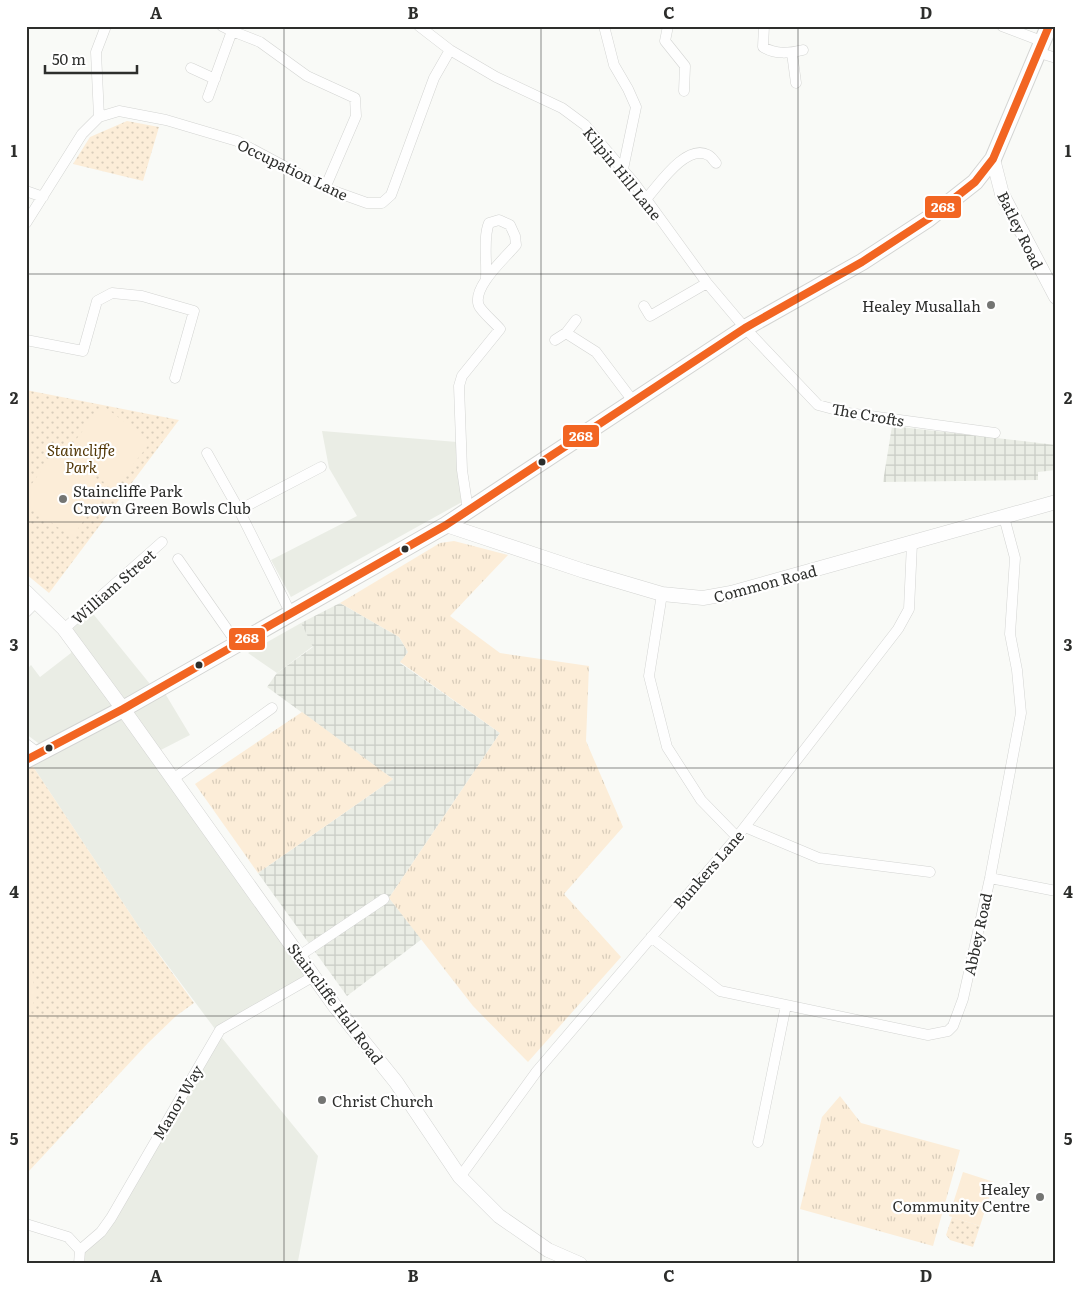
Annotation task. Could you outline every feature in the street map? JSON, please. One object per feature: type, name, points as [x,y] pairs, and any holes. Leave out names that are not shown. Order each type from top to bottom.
[{"type":"main road","points":[[30,752],[123,709],[236,642],[446,525],[745,328],[862,262],[928,219],[975,182],[993,159],[1050,26]]},
{"type":"street","points":[[26,223],[82,134],[99,117],[96,52],[106,26]]},
{"type":"street","name":"Kilpin Hill Lane","points":[[419,26],[450,50],[496,77],[562,108],[585,125],[623,169],[707,283],[745,328]]},
{"type":"street","points":[[604,26],[614,65],[636,107],[623,169]]},
{"type":"street","points":[[668,26],[665,41],[685,66],[684,91]]},
{"type":"street","points":[[764,26],[764,47],[772,52],[792,53],[803,50]]},
{"type":"street","points":[[1002,26],[1056,58]]},
{"type":"street","points":[[208,97],[215,80],[227,28],[260,42],[307,76],[355,98],[356,116],[324,188]]},
{"type":"street","name":"Occupation Lane","points":[[99,117],[119,111],[166,120],[238,141],[324,188],[367,203],[382,202],[391,195],[434,78],[450,50]]},
{"type":"street","points":[[792,53],[796,83]]},
{"type":"street","points":[[191,68],[215,80]]},
{"type":"street","points":[[646,200],[686,156],[699,153],[708,154],[716,163]]},
{"type":"street","name":"Batley Road","points":[[993,159],[1002,194],[1050,276],[1056,297]]},
{"type":"street","points":[[26,190],[42,197]]},
{"type":"street","points":[[468,510],[462,470],[459,386],[462,376],[500,329],[479,306],[478,295],[486,278],[516,245],[515,236],[510,225],[499,220],[489,223],[484,233],[488,252],[486,278]]},
{"type":"street","points":[[644,306],[650,316],[707,283]]},
{"type":"street","points":[[26,340],[83,351],[97,301],[112,293],[142,296],[194,311],[175,378]]},
{"type":"street","points":[[555,340],[566,332],[576,320]]},
{"type":"street","name":"The Crofts","points":[[745,328],[818,405],[848,413],[995,433]]},
{"type":"street","points":[[566,332],[596,352],[633,401]]},
{"type":"street","points":[[207,453],[290,612]]},
{"type":"street","points":[[238,510],[321,467]]},
{"type":"street","name":"Common Road","points":[[446,525],[575,568],[662,594],[703,598],[731,593],[1056,502]]},
{"type":"street","name":"Abbey Road","points":[[651,937],[720,991],[928,1035],[948,1031],[953,1026],[963,999],[990,878],[1021,712],[1017,670],[1010,634],[1015,558],[1004,517]]},
{"type":"street","name":"William Street","points":[[64,629],[162,542]]},
{"type":"street","name":"Bunkers Lane","points":[[460,1177],[536,1071],[737,838],[898,629],[909,609],[912,543]]},
{"type":"street","name":"William Street","points":[[178,560],[236,642]]},
{"type":"street","points":[[662,594],[649,676],[667,747],[701,800],[737,838]]},
{"type":"street","points":[[26,612],[32,597]]},
{"type":"street","name":"Staincliffe Hall Road","points":[[32,597],[64,629],[334,1005],[396,1082],[460,1177],[499,1216],[548,1250],[580,1264]]},
{"type":"street","points":[[173,779],[272,708]]},
{"type":"street","points":[[745,826],[819,858],[930,872]]},
{"type":"street","points":[[990,878],[1056,891]]},
{"type":"street","points":[[299,956],[384,899]]},
{"type":"street","name":"Manor Way","points":[[80,1250],[101,1232],[111,1218],[220,1030],[314,976]]},
{"type":"street","points":[[758,1142],[786,1005]]},
{"type":"street","points":[[26,1224],[68,1237],[80,1250],[79,1264]]},
{"type":"shaded area","points":[[892,426],[1056,445],[1056,470],[1038,472],[1038,480],[883,482]]},
{"type":"shaded area","points":[[322,431],[457,442],[462,502],[291,597],[271,560],[357,516],[329,468]]},
{"type":"shaded area","points":[[340,603],[399,637],[408,652],[400,663],[500,733],[389,898],[422,939],[347,996],[258,873],[393,779],[267,687],[277,673],[313,647],[301,623]]},
{"type":"shaded area","points":[[90,610],[154,689],[166,695],[190,735],[153,754],[314,976],[218,1033],[139,927],[28,759],[49,751],[26,734],[26,670],[31,665],[40,677],[71,653],[69,631]]},
{"type":"shaded area","points":[[301,623],[313,646],[277,673],[248,653]]},
{"type":"shaded area","points":[[218,1033],[318,1156],[298,1261],[301,1264],[79,1264],[80,1250],[101,1232]]},
{"type":"green space","points":[[127,121],[159,127],[143,181],[73,164],[90,137]]},
{"type":"green space","name":"Staincliffe Park","points":[[26,390],[179,420],[49,593],[26,574]]},
{"type":"green space","name":"Staincliffe Park Crown Green Bowls Club","points":[[102,405],[151,442],[115,487],[66,453]]},
{"type":"green space","name":"Staincliffe Park Crown Green Bowls Club","points":[[56,450],[108,487],[72,537],[26,505],[26,492]]},
{"type":"green space","points":[[454,541],[508,555],[450,616],[500,653],[589,666],[586,741],[623,827],[564,894],[621,957],[528,1062],[473,1006],[389,898],[500,733],[400,662],[408,652],[399,637],[340,603],[440,543]]},
{"type":"green space","points":[[302,712],[393,779],[258,873],[195,784]]},
{"type":"green space","points":[[28,759],[139,927],[194,1003],[176,1016],[148,1043],[29,1171],[26,1171],[26,760]]},
{"type":"green space","points":[[26,958],[32,966],[35,1000],[26,1016]]},
{"type":"green space","points":[[840,1096],[861,1123],[960,1150],[933,1246],[800,1209],[822,1117]]},
{"type":"green space","points":[[963,1172],[994,1182],[980,1226],[949,1216]]},
{"type":"green space","points":[[952,1217],[980,1226],[973,1247],[950,1240],[946,1235]]},
{"type":"transit line","name":"268","points":[[26,760],[123,709],[446,525],[745,328],[862,262],[928,219],[975,182],[993,159],[1049,26]]},
{"type":"place","name":"Healey Musallah","points":[[991,305]]},
{"type":"place","name":"Staincliffe Park Crown Green Bowls Club","points":[[63,499]]},
{"type":"place","name":"Christ Church","points":[[322,1100]]},
{"type":"place","name":"Healey Community Centre","points":[[1040,1197]]}]
